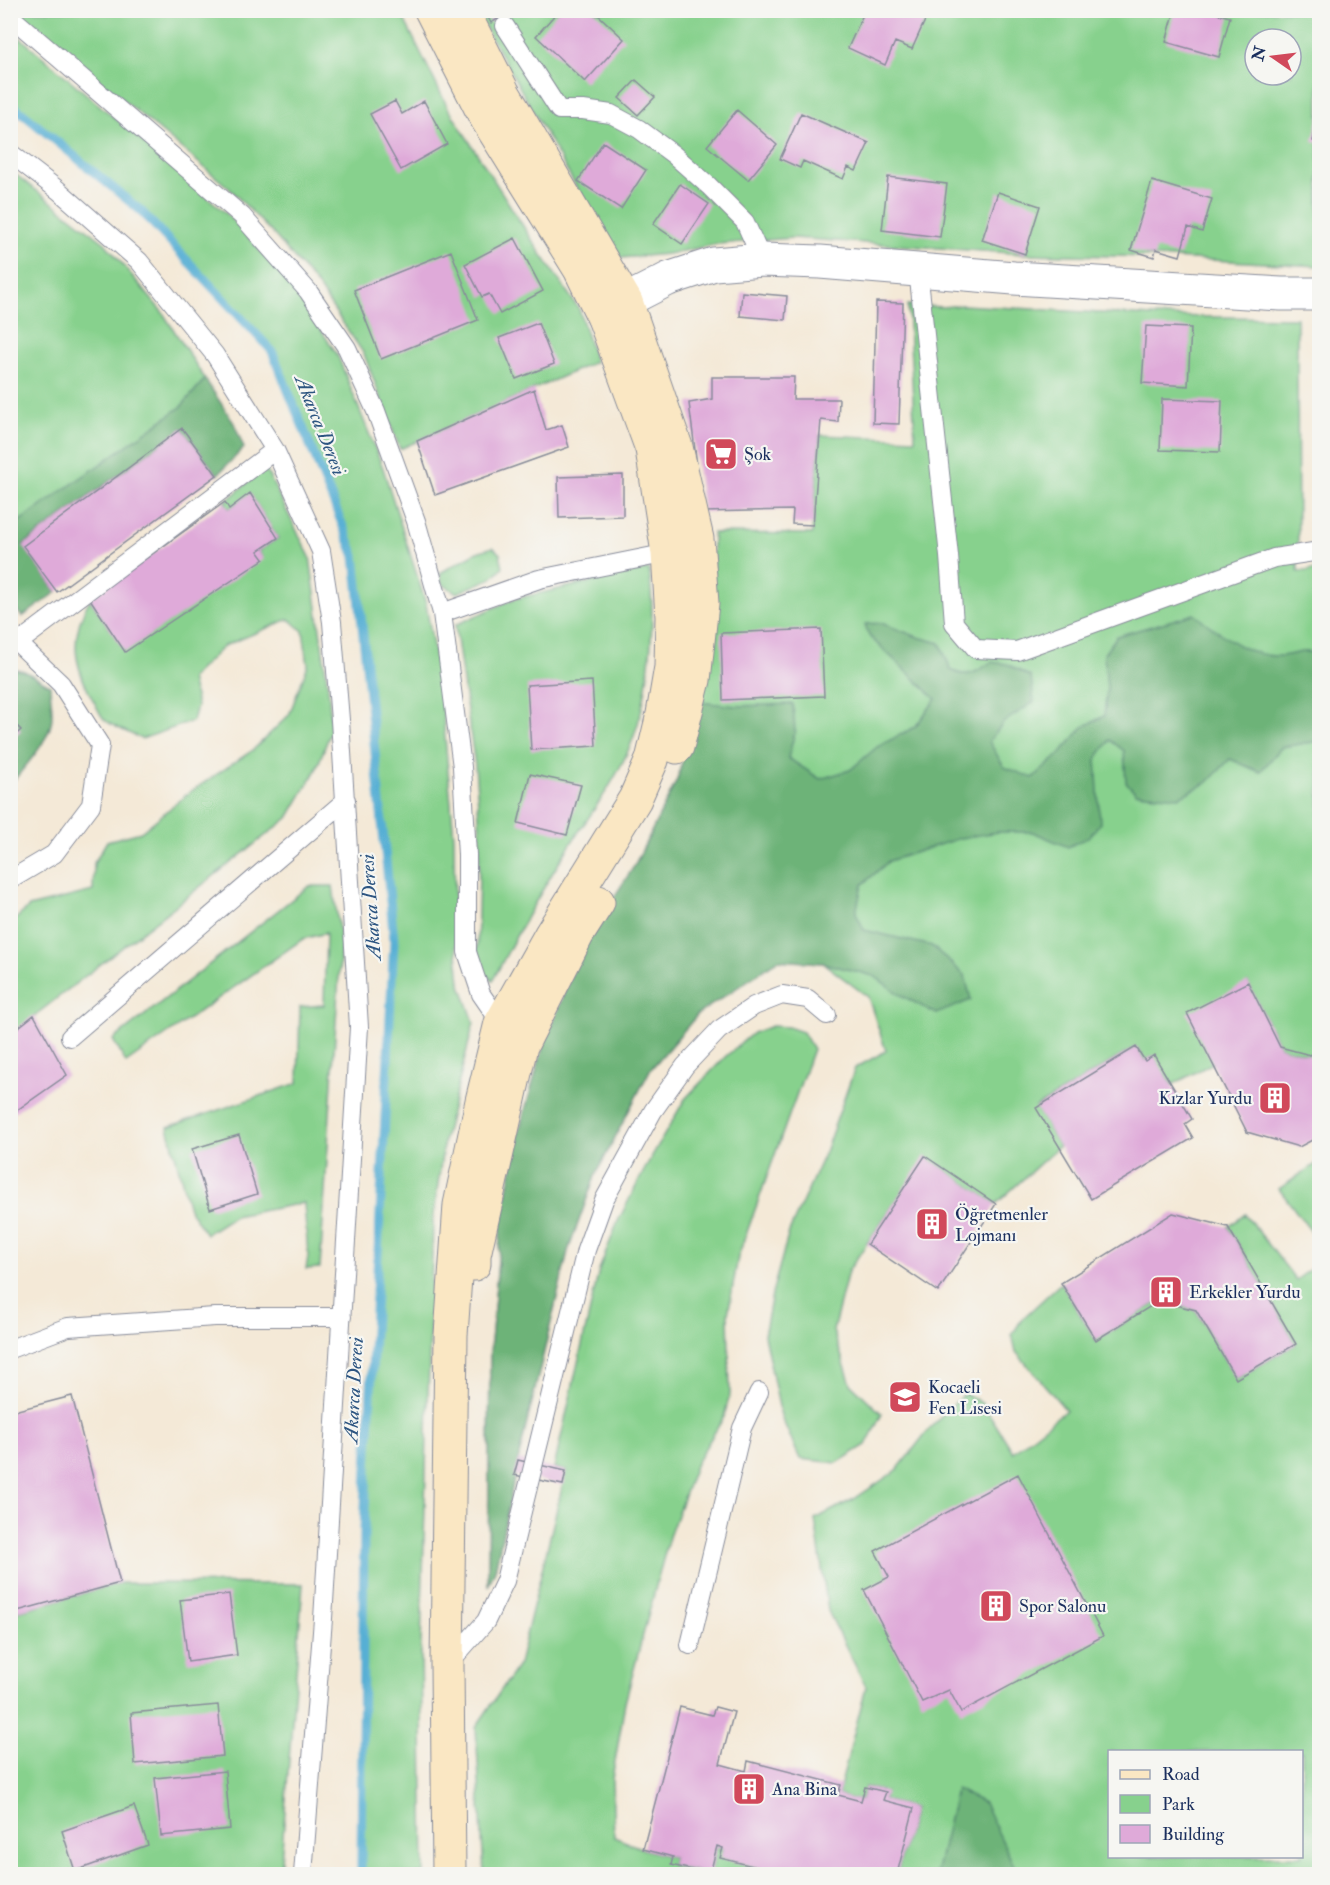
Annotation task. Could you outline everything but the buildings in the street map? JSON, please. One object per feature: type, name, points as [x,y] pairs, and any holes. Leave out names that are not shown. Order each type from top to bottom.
[{"type":"main road","points":[[431,10],[485,116],[580,270],[615,310],[652,449],[668,553],[672,617],[671,667],[652,760],[634,799],[550,936],[501,1023],[460,1205],[451,1335],[458,1653],[470,1875]]},
{"type":"main road","points":[[449,1875],[474,1255],[520,1046],[577,935],[621,864],[658,797],[680,740],[694,680],[702,603],[697,539],[676,447],[615,310],[462,10]]},
{"type":"street","points":[[615,310],[668,279],[714,264],[762,260],[820,262],[1014,278],[1281,294],[1320,294]]},
{"type":"lane","points":[[10,16],[242,216],[308,291],[347,348],[376,411],[416,521],[442,613],[462,767],[467,855],[467,952],[481,994],[501,1023]]},
{"type":"lane","points":[[505,26],[559,110],[583,110],[611,114],[639,129],[674,155],[745,222],[762,260]]},
{"type":"lane","points":[[10,153],[58,190],[139,261],[215,355],[275,450],[321,551],[332,622],[346,800],[359,1027],[323,1619],[303,1875]]},
{"type":"lane","points":[[918,270],[949,556],[954,623],[976,649],[1017,651],[1274,558],[1320,551]]},
{"type":"lane","points":[[10,880],[54,854],[91,805],[100,745],[61,684],[14,642],[275,450]]},
{"type":"lane","points":[[442,613],[539,579],[668,553]]},
{"type":"lane","points":[[70,1037],[346,800]]},
{"type":"lane","points":[[458,1653],[486,1621],[505,1581],[585,1250],[604,1200],[653,1111],[685,1066],[719,1030],[754,1006],[782,995],[808,999],[827,1015]]},
{"type":"lane","points":[[10,1349],[68,1327],[215,1317],[342,1317]]},
{"type":"lane","points":[[690,1645],[742,1428],[759,1392]]},
{"type":"green space","points":[[16,11],[400,11],[448,108],[539,251],[579,309],[595,362],[400,449],[364,354],[317,285],[276,237],[229,188]]},
{"type":"green space","points":[[476,11],[1319,11],[1319,266],[1154,257],[1025,254],[793,238],[718,244],[668,254],[621,258],[577,188]]},
{"type":"green space","points":[[10,29],[226,213],[289,282],[337,354],[383,468],[426,604],[441,693],[454,837],[455,935],[460,982],[474,1022],[444,1140],[433,1222],[421,1647],[424,1874],[361,1874],[364,1528],[394,940],[355,556],[272,351],[141,211],[11,103]]},
{"type":"green space","points":[[11,171],[105,243],[163,313],[205,379],[181,407],[11,528]]},
{"type":"green space","points":[[908,305],[942,307],[963,305],[1152,316],[1297,318],[1298,572],[1320,569],[1319,1050],[1310,1055],[1280,1047],[1248,983],[1213,1063],[1172,1085],[1153,1056],[1145,1061],[1136,1047],[1036,1107],[1059,1146],[996,1204],[926,1157],[848,1271],[833,1331],[851,1384],[882,1414],[866,1445],[837,1463],[800,1459],[781,1416],[764,1335],[773,1290],[789,1232],[825,1152],[855,1068],[886,1051],[868,997],[823,963],[778,960],[698,1014],[650,1070],[595,1176],[568,1251],[518,1460],[495,1570],[488,1586],[490,1354],[501,1227],[519,1131],[543,1048],[677,780],[699,702],[712,594],[713,533],[812,534],[820,435],[915,439]]},
{"type":"green space","points":[[205,379],[234,423],[244,448],[217,475],[182,428],[23,545],[57,592],[22,617],[11,602],[10,528],[181,407]]},
{"type":"green space","points":[[265,468],[310,557],[329,695],[331,731],[316,770],[288,818],[11,1034],[10,924],[29,907],[93,891],[94,863],[107,841],[141,832],[190,792],[253,750],[289,715],[308,665],[303,631],[289,619],[224,646],[191,678],[197,706],[193,721],[142,739],[113,725],[102,716],[86,687],[76,650],[79,625],[90,599],[125,651],[263,558],[258,551],[278,538],[250,494],[229,509],[225,502]]},
{"type":"green space","points":[[493,547],[500,554],[503,567],[492,578],[457,593],[442,584],[440,573],[477,552]]},
{"type":"green space","points":[[649,569],[652,613],[649,662],[646,687],[635,733],[615,776],[551,876],[493,980],[481,971],[477,957],[480,831],[475,766],[455,625],[514,599]]},
{"type":"green space","points":[[1194,614],[1233,642],[1254,652],[1278,656],[1303,652],[1319,655],[1319,741],[1282,747],[1260,772],[1230,759],[1207,783],[1179,797],[1136,793],[1126,782],[1124,751],[1110,740],[1096,759],[1100,823],[1090,836],[1068,847],[1033,832],[998,832],[960,838],[889,861],[862,885],[856,913],[864,930],[932,946],[965,976],[971,1000],[936,1014],[899,994],[874,976],[823,963],[778,960],[698,1014],[650,1070],[595,1176],[568,1251],[518,1460],[495,1570],[488,1586],[490,1354],[501,1227],[519,1131],[543,1048],[582,946],[635,865],[677,780],[699,702],[736,706],[793,704],[795,732],[788,758],[820,779],[850,770],[877,747],[915,727],[936,699],[869,636],[865,624],[881,623],[940,643],[951,670],[957,673],[972,673],[991,662],[1007,664],[1031,677],[1034,702],[1004,722],[989,741],[1004,767],[1033,778],[1058,756],[1083,727],[1104,716],[1107,689],[1104,654],[1117,636]]},
{"type":"green space","points":[[11,668],[24,671],[50,685],[52,715],[44,740],[11,784]]},
{"type":"green space","points":[[309,886],[333,886],[341,944],[320,1268],[306,1269],[308,1256],[304,1203],[234,1216],[206,1234],[189,1209],[168,1127],[298,1083],[300,1007],[324,1005],[326,933],[303,939],[126,1063],[113,1040]]},
{"type":"green space","points":[[772,1026],[788,1027],[803,1032],[813,1049],[738,1257],[728,1314],[730,1394],[724,1417],[696,1463],[669,1537],[625,1703],[612,1779],[614,1837],[643,1849],[673,1857],[671,1865],[708,1874],[484,1874],[476,1727],[519,1664],[566,1471],[554,1468],[599,1270],[618,1221],[685,1099],[725,1057],[753,1033]]},
{"type":"green space","points":[[1319,1162],[1319,1242],[1279,1189]]},
{"type":"green space","points":[[1245,1214],[1296,1280],[1319,1263],[1319,1874],[897,1874],[914,1808],[883,1800],[885,1792],[865,1787],[861,1801],[838,1795],[866,1687],[828,1611],[815,1519],[854,1499],[897,1470],[929,1429],[965,1393],[983,1404],[1013,1452],[1066,1410],[1016,1352],[1012,1335],[1022,1319],[1061,1283],[1096,1340],[1159,1301],[1196,1310],[1236,1379],[1296,1344],[1228,1227]]},
{"type":"green space","points":[[120,1583],[303,1584],[280,1874],[11,1874],[11,1613]]},
{"type":"green space","points":[[956,1789],[984,1803],[1018,1874],[936,1874]]},
{"type":"green space","points":[[717,1846],[723,1848],[721,1858],[785,1874],[710,1874]]},
{"type":"waterway","name":"Akarca Deresi","points":[[10,103],[141,211],[272,351],[355,556],[394,940],[364,1528],[361,1874]]},
{"type":"place","name":"Şok","points":[[721,454]]},
{"type":"place","name":"Kızlar Yurdu","points":[[1275,1098]]},
{"type":"place","name":"Öğretmenler Lojmanı","points":[[932,1224]]},
{"type":"place","name":"Erkekler Yurdu","points":[[1166,1292]]},
{"type":"place","name":"Kocaeli Fen Lisesi","points":[[905,1397]]},
{"type":"place","name":"Spor Salonu","points":[[996,1606]]},
{"type":"place","name":"Ana Bina","points":[[749,1789]]}]
